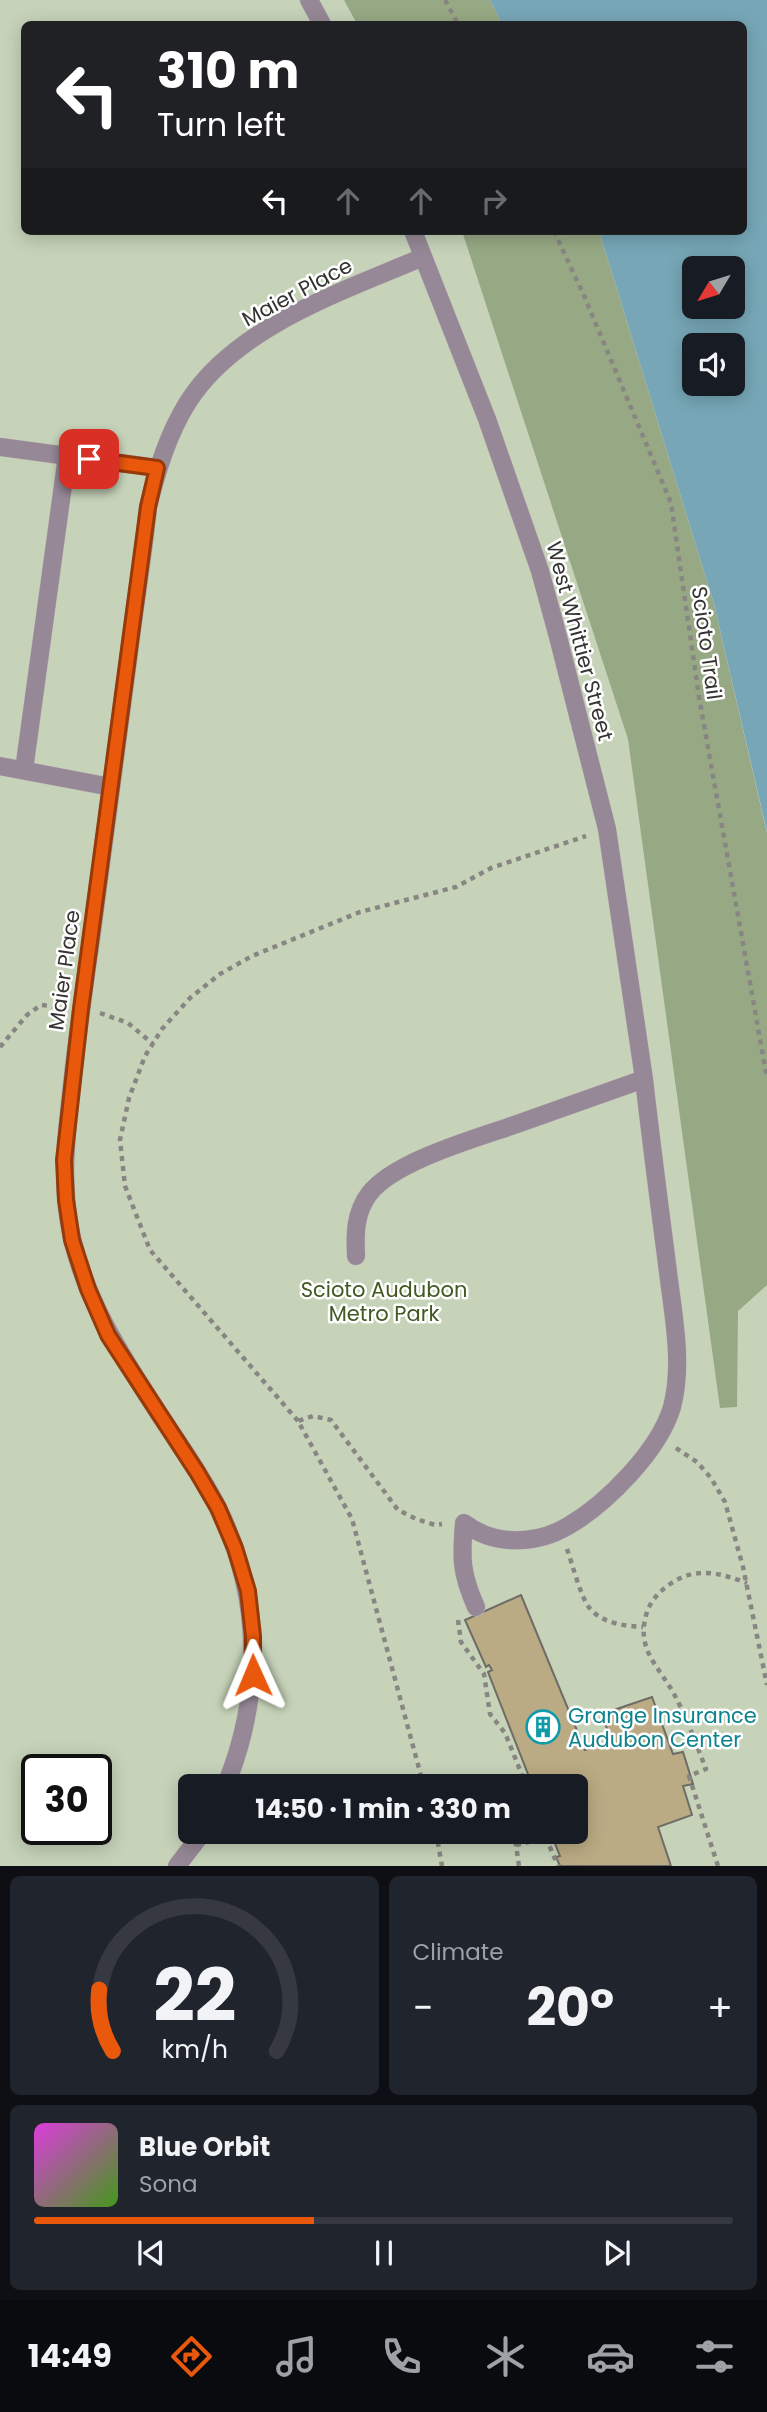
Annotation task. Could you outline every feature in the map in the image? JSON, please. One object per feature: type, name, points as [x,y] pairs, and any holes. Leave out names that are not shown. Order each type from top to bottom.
[{"type":"street","points":[[309,0],[320,21]]},
{"type":"street","name":"West Whittier Street","points":[[415,235],[487,419],[540,571],[607,829],[644,1079],[677,1369],[672,1408],[657,1437],[614,1490],[590,1513],[560,1531],[531,1540],[500,1540],[478,1534],[464,1523]]},
{"type":"street","name":"Maier Place","points":[[231,1774],[239,1754],[253,1675],[253,1636],[248,1591],[235,1548],[218,1508],[108,1335],[88,1289],[72,1240],[64,1160],[81,1009],[148,507],[157,468],[189,401],[210,375],[236,351],[273,325],[323,300],[423,257]]},
{"type":"street","points":[[0,447],[157,468]]},
{"type":"street","points":[[24,770],[67,456]]},
{"type":"street","points":[[0,766],[111,787]]},
{"type":"street","points":[[355,1256],[355,1227],[361,1207],[370,1193],[389,1175],[412,1163],[478,1138],[644,1079]]},
{"type":"street","points":[[464,1523],[461,1555],[464,1580],[476,1607]]},
{"type":"street","points":[[177,1866],[194,1844]]},
{"type":"path","points":[[445,0],[456,21]]},
{"type":"path","name":"Scioto Trail","points":[[556,235],[671,503],[699,697],[767,1078]]},
{"type":"path","points":[[421,1774],[352,1519],[298,1421],[150,1250],[125,1186],[120,1140],[129,1098],[145,1056],[162,1029],[190,998],[220,974],[252,956],[360,912],[456,887],[491,868],[607,829]]},
{"type":"path","points":[[298,1421],[313,1416],[331,1420],[398,1510],[435,1525],[464,1523]]},
{"type":"path","points":[[657,1437],[697,1462],[725,1502],[747,1583],[767,1685]]},
{"type":"path","points":[[560,1531],[588,1606],[606,1619],[623,1626],[643,1627]]},
{"type":"path","points":[[718,1866],[689,1776],[706,1769],[674,1694],[645,1647],[643,1627],[650,1606],[661,1590],[677,1579],[694,1573],[709,1572],[724,1574],[747,1583]]},
{"type":"path","points":[[476,1607],[462,1612],[458,1617],[461,1642],[484,1674],[490,1714],[505,1732],[522,1774]]},
{"type":"path","points":[[519,1866],[516,1845],[546,1838],[558,1866]]},
{"type":"path","points":[[438,1844],[442,1866]]},
{"type":"green space","name":"Scioto Audubon Metro Park","points":[[0,0],[490,0],[500,21],[21,21],[21,235],[600,235],[767,833],[767,1866],[0,1866]]},
{"type":"green space","points":[[344,0],[490,0],[500,21],[355,21]]},
{"type":"green space","points":[[463,235],[600,235],[714,604],[767,833],[767,1285],[738,1311],[737,1407],[720,1408],[628,739]]},
{"type":"water","points":[[490,0],[767,0],[767,832],[714,604],[600,235],[747,235],[747,21],[500,21]]},
{"type":"building","name":"Grange Insurance Audubon Center","points":[[521,1595],[585,1750],[611,1741],[602,1714],[652,1697],[673,1754],[683,1752],[693,1784],[683,1786],[692,1815],[658,1827],[671,1866],[560,1866],[556,1857],[560,1856],[555,1844],[588,1844],[588,1774],[528,1774],[488,1672],[492,1670],[489,1665],[486,1667],[465,1620]]},
{"type":"place","name":"Grange Insurance Audubon Center","points":[[543,1727]]},
{"type":"route","points":[[89,459],[157,468],[148,507],[81,1009],[64,1160],[66,1200],[72,1240],[88,1289],[108,1335],[197,1472],[218,1508],[235,1548],[248,1591],[253,1636],[253,1675]]}]
